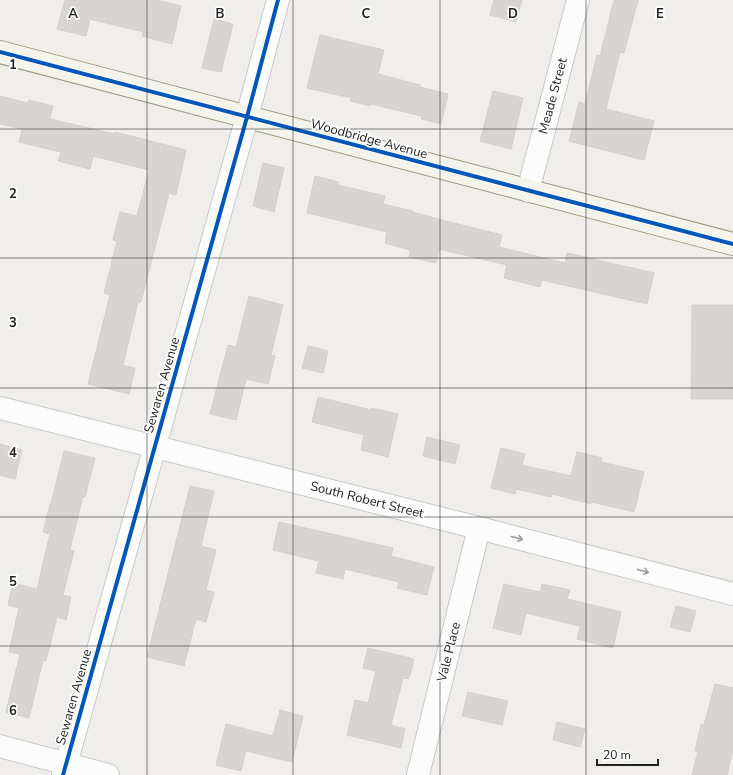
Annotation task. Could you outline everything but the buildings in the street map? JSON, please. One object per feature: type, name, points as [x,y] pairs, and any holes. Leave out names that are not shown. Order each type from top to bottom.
[{"type":"street","name":"Sewaren Avenue","points":[[64,769],[247,117],[278,0]]},
{"type":"street","name":"Meade Street","points":[[528,191],[578,0]]},
{"type":"street","name":"Woodbridge Avenue","points":[[0,52],[733,244]]},
{"type":"street","name":"South Robert Street","points":[[0,408],[479,528],[733,594]]},
{"type":"street","name":"Vale Place","points":[[418,775],[479,528]]},
{"type":"street","points":[[0,746],[64,769],[108,775]]},
{"type":"cycle path","points":[[63,775],[247,117],[278,0]]},
{"type":"cycle path","points":[[0,52],[733,244]]}]
